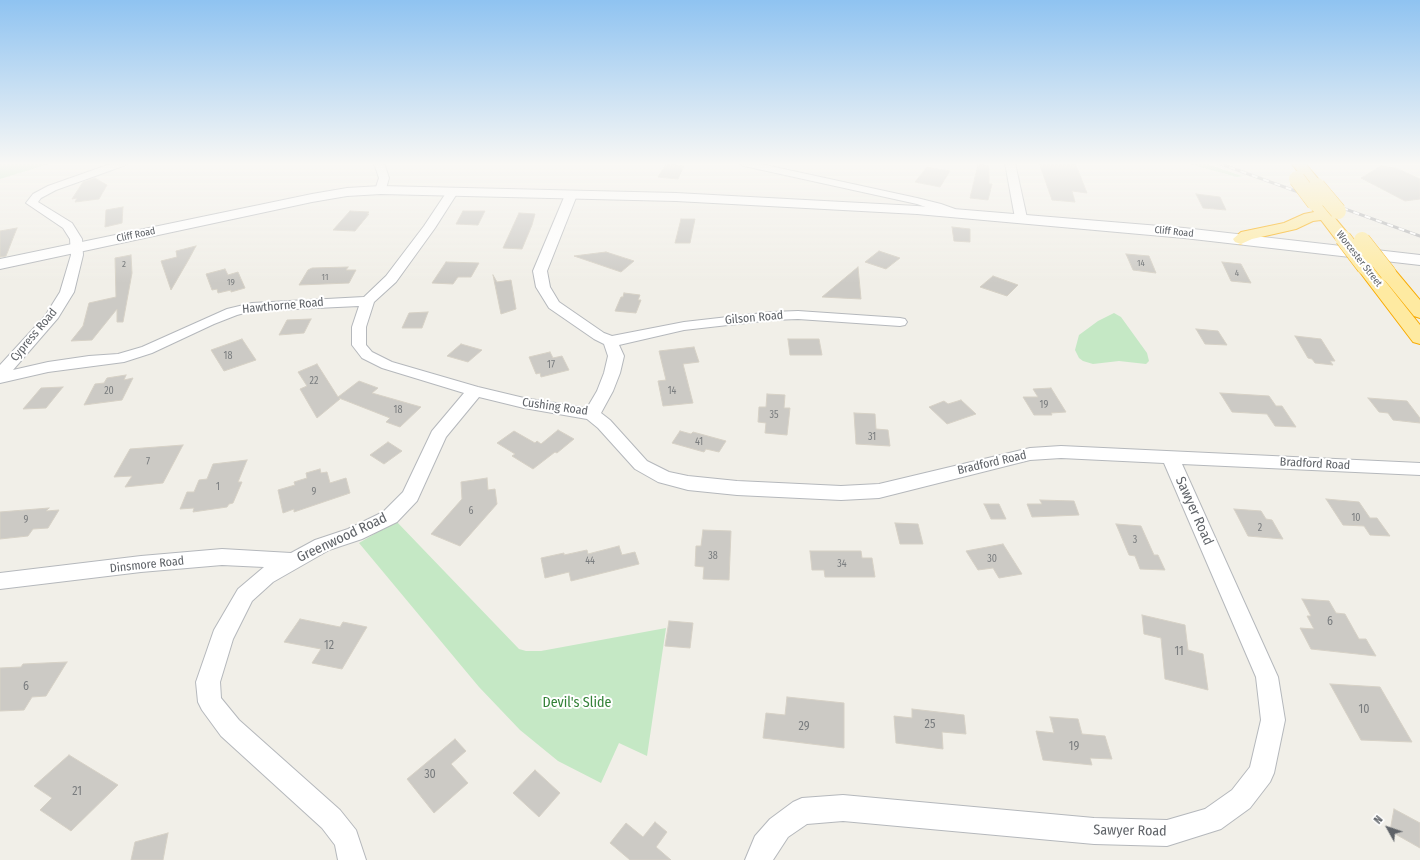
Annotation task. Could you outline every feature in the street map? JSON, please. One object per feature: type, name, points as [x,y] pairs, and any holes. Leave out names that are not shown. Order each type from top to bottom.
[{"type":"highway","name":"Worcester Street","points":[[1320,203],[1362,240],[1420,312]]},
{"type":"highway","name":"Worcester Street","points":[[1323,203],[1343,238],[1420,338]]},
{"type":"highway","points":[[1241,239],[1247,235],[1290,226],[1326,210]]},
{"type":"street","points":[[32,203],[68,226],[76,239],[78,248]]},
{"type":"street","name":"Cliff Road","points":[[0,264],[289,203]]},
{"type":"street","points":[[368,301],[391,279],[399,269],[445,203]]},
{"type":"street","points":[[568,203],[540,271],[542,287],[554,305],[599,336],[610,340]]},
{"type":"street","name":"Cliff Road","points":[[798,203],[951,212],[1020,218],[1241,239],[1420,260]]},
{"type":"street","points":[[926,203],[951,212]]},
{"type":"street","points":[[1017,203],[1020,218]]},
{"type":"street","name":"Cypress Road","points":[[0,376],[51,318],[66,292],[78,255],[78,248]]},
{"type":"street","name":"Hawthorne Road","points":[[0,376],[89,361],[119,359],[147,350],[232,312],[252,307],[368,301]]},
{"type":"street","name":"Cushing Road","points":[[368,301],[359,327],[359,346],[367,355],[387,365],[475,391],[524,403],[592,414],[605,391],[612,373],[616,356],[610,340]]},
{"type":"street","name":"Gilson Road","points":[[610,340],[621,340],[684,326],[772,316],[798,315],[900,322]]},
{"type":"street","name":"Greenwood Road","points":[[352,860],[347,839],[331,819],[230,728],[210,702],[208,682],[222,637],[245,595],[266,576],[322,545],[355,534],[390,517],[410,496],[438,435],[454,414],[475,391]]},
{"type":"street","name":"Bradford Road","points":[[592,414],[604,424],[641,464],[664,477],[688,483],[737,488],[841,493],[879,491],[1030,454],[1061,452],[1420,469]]},
{"type":"street","name":"Sawyer Road","points":[[759,860],[765,846],[779,828],[802,811],[843,808],[1094,831],[1167,833],[1212,820],[1241,799],[1261,773],[1273,720],[1267,677],[1170,456]]},
{"type":"street","name":"Dinsmore Road","points":[[0,581],[141,564],[222,557],[294,561]]},
{"type":"green space","points":[[1114,313],[1121,317],[1147,353],[1149,361],[1146,364],[1119,361],[1093,364],[1079,358],[1075,350],[1079,335],[1098,321]]},
{"type":"green space","name":"Devil's Slide","points":[[396,521],[519,649],[526,651],[541,651],[666,628],[647,756],[619,743],[601,783],[558,761],[520,730],[479,687],[359,543]]},
{"type":"building","points":[[1201,203],[1223,203],[1226,210],[1203,208]]},
{"type":"building","points":[[123,207],[122,223],[105,227],[106,210]]},
{"type":"building","points":[[350,211],[369,212],[367,214],[369,214],[355,231],[333,230]]},
{"type":"building","points":[[463,211],[485,211],[478,225],[456,224]]},
{"type":"building","points":[[519,213],[535,214],[522,249],[503,248]]},
{"type":"building","points":[[681,219],[695,219],[690,243],[675,243]]},
{"type":"building","points":[[952,227],[970,229],[970,242],[954,241]]},
{"type":"building","points":[[17,228],[6,256],[0,257],[0,231]]},
{"type":"building","points":[[196,246],[171,290],[161,261],[177,257],[176,251]]},
{"type":"building","points":[[879,251],[900,258],[886,269],[865,262]]},
{"type":"building","points":[[606,252],[634,261],[621,272],[574,256]]},
{"type":"building","points":[[1126,254],[1149,256],[1156,273],[1133,270]]},
{"type":"building","points":[[131,255],[132,273],[123,322],[117,322],[117,309],[92,340],[71,341],[83,326],[89,303],[116,297],[115,258]]},
{"type":"building","points":[[446,262],[479,263],[471,277],[458,277],[453,284],[432,283]]},
{"type":"building","points":[[1222,262],[1241,264],[1251,283],[1231,281]]},
{"type":"building","points":[[348,267],[346,270],[356,270],[349,283],[299,285],[308,270],[312,268]]},
{"type":"building","points":[[858,267],[861,299],[822,297]]},
{"type":"building","points":[[225,269],[228,275],[238,272],[245,288],[231,292],[231,290],[218,293],[217,289],[212,290],[206,274]]},
{"type":"building","points":[[493,275],[497,282],[511,280],[516,309],[501,314]]},
{"type":"building","points":[[993,276],[1018,285],[1007,296],[980,287]]},
{"type":"building","points":[[624,293],[640,295],[638,300],[641,300],[636,313],[615,311]]},
{"type":"building","points":[[428,312],[422,328],[402,328],[409,313]]},
{"type":"building","points":[[311,319],[304,333],[279,335],[287,320]]},
{"type":"building","points":[[1196,329],[1218,331],[1227,345],[1205,344]]},
{"type":"building","points":[[1295,336],[1321,339],[1335,361],[1330,361],[1333,365],[1315,363],[1312,359],[1308,358]]},
{"type":"building","points":[[242,339],[256,360],[224,371],[211,350]]},
{"type":"building","points":[[788,339],[819,339],[822,355],[790,355]]},
{"type":"building","points":[[461,344],[482,350],[468,362],[447,356]]},
{"type":"building","points":[[694,347],[699,362],[683,364],[693,403],[663,406],[658,381],[666,380],[659,351]]},
{"type":"building","points":[[550,352],[553,358],[562,356],[569,370],[541,377],[540,373],[536,374],[529,357]]},
{"type":"building","points":[[317,364],[338,397],[359,381],[378,388],[372,393],[421,407],[400,427],[386,422],[390,418],[339,398],[340,399],[317,418],[300,389],[307,386],[298,372]]},
{"type":"building","points":[[126,375],[124,380],[133,378],[122,400],[84,405],[95,384],[104,383],[107,378]]},
{"type":"building","points":[[63,387],[46,408],[23,409],[41,388]]},
{"type":"building","points":[[1051,388],[1066,412],[1051,413],[1052,415],[1034,415],[1023,397],[1038,397],[1033,389]]},
{"type":"building","points":[[1220,393],[1269,396],[1276,406],[1282,406],[1296,427],[1275,426],[1267,414],[1232,412]]},
{"type":"building","points":[[767,394],[785,395],[784,408],[790,408],[787,435],[765,433],[766,423],[758,422],[759,407],[766,407]]},
{"type":"building","points":[[1368,398],[1407,401],[1420,418],[1420,423],[1393,420],[1388,413],[1379,412]]},
{"type":"building","points":[[961,400],[976,414],[947,424],[929,407],[944,401],[948,404]]},
{"type":"building","points":[[854,413],[875,414],[876,429],[888,430],[890,446],[856,444]]},
{"type":"building","points":[[558,430],[574,439],[557,453],[555,452],[533,469],[512,456],[515,454],[497,443],[514,431],[535,443],[537,441],[541,444]]},
{"type":"building","points":[[680,431],[691,434],[693,432],[726,441],[719,452],[706,449],[704,452],[672,443]]},
{"type":"building","points":[[388,442],[402,451],[384,464],[370,455]]},
{"type":"building","points":[[183,445],[163,483],[125,487],[132,476],[114,477],[130,449]]},
{"type":"building","points":[[247,460],[238,482],[242,482],[233,503],[229,504],[227,507],[193,512],[194,508],[180,509],[187,492],[194,492],[199,480],[207,479],[213,464]]},
{"type":"building","points":[[320,469],[321,473],[327,472],[330,483],[346,478],[350,493],[294,512],[294,509],[283,513],[278,490],[295,485],[294,482],[307,478],[306,473]]},
{"type":"building","points":[[487,478],[488,490],[495,489],[497,504],[460,546],[431,534],[462,499],[461,482]]},
{"type":"building","points":[[1326,499],[1359,502],[1370,518],[1377,518],[1390,536],[1370,535],[1364,526],[1343,525]]},
{"type":"building","points":[[1040,500],[1074,501],[1079,515],[1032,517],[1027,504],[1042,504]]},
{"type":"building","points":[[984,504],[999,504],[1006,519],[991,519]]},
{"type":"building","points":[[49,508],[46,511],[59,510],[48,528],[33,529],[28,536],[0,539],[0,512]]},
{"type":"building","points":[[1234,509],[1261,511],[1266,519],[1272,520],[1283,539],[1248,536]]},
{"type":"building","points":[[895,523],[918,524],[923,544],[900,544]]},
{"type":"building","points":[[1116,524],[1141,526],[1154,555],[1158,555],[1165,570],[1140,569],[1135,556],[1129,555]]},
{"type":"building","points":[[703,530],[731,531],[729,580],[703,579],[704,567],[695,566],[696,546],[701,546]]},
{"type":"building","points":[[1003,544],[1022,574],[999,578],[993,568],[978,570],[966,551]]},
{"type":"building","points":[[619,546],[622,555],[635,552],[639,564],[571,581],[569,572],[545,578],[541,558],[587,550],[588,554]]},
{"type":"building","points":[[810,551],[861,551],[862,558],[872,558],[875,577],[825,577],[824,570],[812,570]]},
{"type":"building","points":[[1302,599],[1329,601],[1336,613],[1345,614],[1359,639],[1366,639],[1376,656],[1311,649],[1300,628],[1314,629],[1307,616],[1311,616]]},
{"type":"building","points":[[1142,615],[1185,625],[1188,650],[1203,654],[1208,690],[1165,679],[1161,638],[1144,634]]},
{"type":"building","points":[[300,619],[340,627],[343,622],[367,627],[342,669],[312,663],[321,649],[284,642]]},
{"type":"building","points":[[669,621],[693,623],[690,648],[665,646]]},
{"type":"building","points":[[67,662],[46,696],[32,697],[24,710],[0,711],[0,668],[21,667],[23,664]]},
{"type":"building","points":[[1330,684],[1380,687],[1412,742],[1361,740]]},
{"type":"building","points":[[787,697],[844,703],[844,748],[763,738],[766,713],[785,715]]},
{"type":"building","points":[[912,709],[964,715],[966,734],[942,732],[943,749],[896,743],[894,716],[912,718]]},
{"type":"building","points":[[1050,717],[1078,719],[1082,734],[1105,736],[1112,759],[1090,758],[1092,765],[1043,760],[1036,731],[1054,733]]},
{"type":"building","points":[[455,739],[466,751],[451,764],[468,783],[434,813],[407,779]]},
{"type":"building","points":[[69,755],[118,785],[71,831],[40,810],[52,798],[34,786]]},
{"type":"building","points":[[535,770],[560,793],[539,817],[513,793]]},
{"type":"building","points":[[1394,809],[1420,823],[1420,848],[1390,831]]},
{"type":"building","points":[[655,822],[667,832],[656,847],[671,860],[630,860],[610,843],[626,823],[643,837]]},
{"type":"building","points":[[168,833],[163,860],[131,860],[135,842]]},
{"type":"railway","points":[[1329,203],[1420,236]]}]
